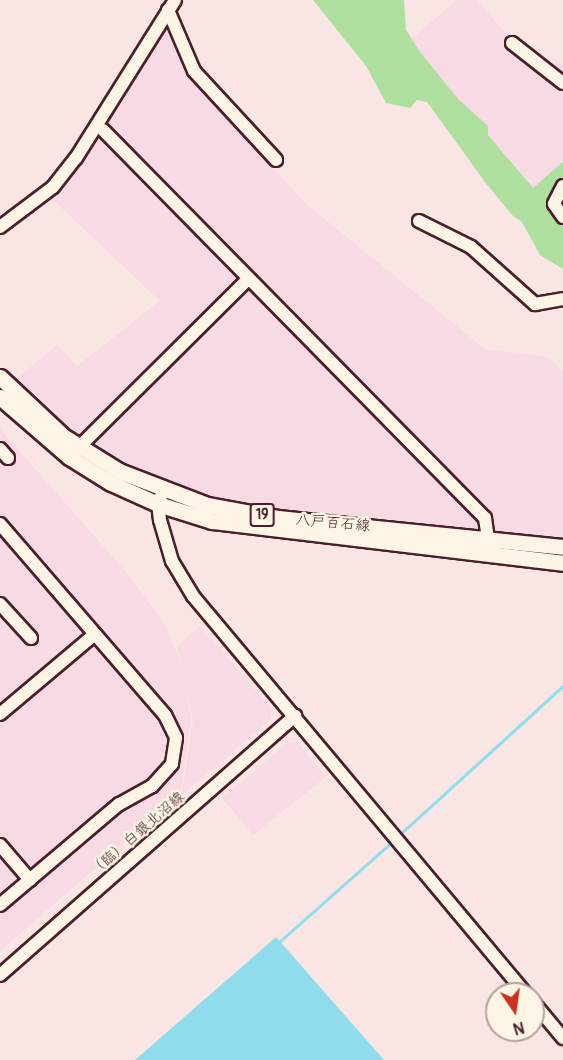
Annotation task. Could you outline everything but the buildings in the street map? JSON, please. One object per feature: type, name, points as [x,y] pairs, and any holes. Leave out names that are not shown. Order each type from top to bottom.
[{"type":"main road","name":"八戸百石線","points":[[0,376],[74,452]]},
{"type":"main road","name":"八戸百石線","points":[[0,397],[74,452],[111,483],[244,526],[490,544],[563,547]]},
{"type":"main road","name":"八戸百石線","points":[[490,544],[563,563]]},
{"type":"street","points":[[172,5],[194,71],[276,160]]},
{"type":"street","points":[[0,227],[53,187],[65,172],[172,5]]},
{"type":"street","points":[[512,43],[563,83]]},
{"type":"street","points":[[103,130],[478,512],[490,544]]},
{"type":"street","points":[[563,186],[554,204],[563,216]]},
{"type":"street","points":[[419,221],[471,247],[535,304],[563,299]]},
{"type":"street","points":[[74,452],[248,279]]},
{"type":"street","points":[[160,498],[172,561],[181,577],[516,982]]},
{"type":"street","points":[[0,905],[119,804],[152,786],[172,764],[176,738],[165,715],[2,531]]},
{"type":"street","points":[[0,603],[31,638]]},
{"type":"street","points":[[0,714],[95,634]]},
{"type":"street","name":"（臨）白銀北沼線","points":[[0,975],[295,716]]},
{"type":"street","points":[[0,845],[30,880]]},
{"type":"street","points":[[545,1016],[563,1038]]},
{"type":"shaded area","points":[[457,0],[477,0],[509,37],[545,63],[556,59],[563,65],[563,173],[533,198],[405,44]]},
{"type":"shaded area","points":[[167,27],[185,73],[307,205],[485,349],[547,357],[563,371],[563,538],[249,505],[198,493],[133,468],[102,451],[46,410],[16,379],[57,345],[77,366],[160,301],[51,198],[160,28]]},
{"type":"shaded area","points":[[0,429],[126,572],[167,628],[184,673],[191,721],[180,795],[0,951]]},
{"type":"shaded area","points":[[200,626],[271,708],[271,719],[182,795],[193,720],[177,646]]},
{"type":"shaded area","points":[[297,742],[326,777],[253,835],[222,798],[287,743]]},
{"type":"green space","points":[[313,0],[404,0],[406,30],[420,52],[458,99],[488,126],[488,135],[533,188],[563,162],[563,269],[540,255],[522,222],[512,215],[485,182],[427,102],[417,100],[410,108],[386,103],[366,66]]},
{"type":"water","points":[[276,937],[384,1060],[135,1060]]},
{"type":"waterway","points":[[398,836],[563,686]]},
{"type":"waterway","points":[[280,941],[393,841]]}]
